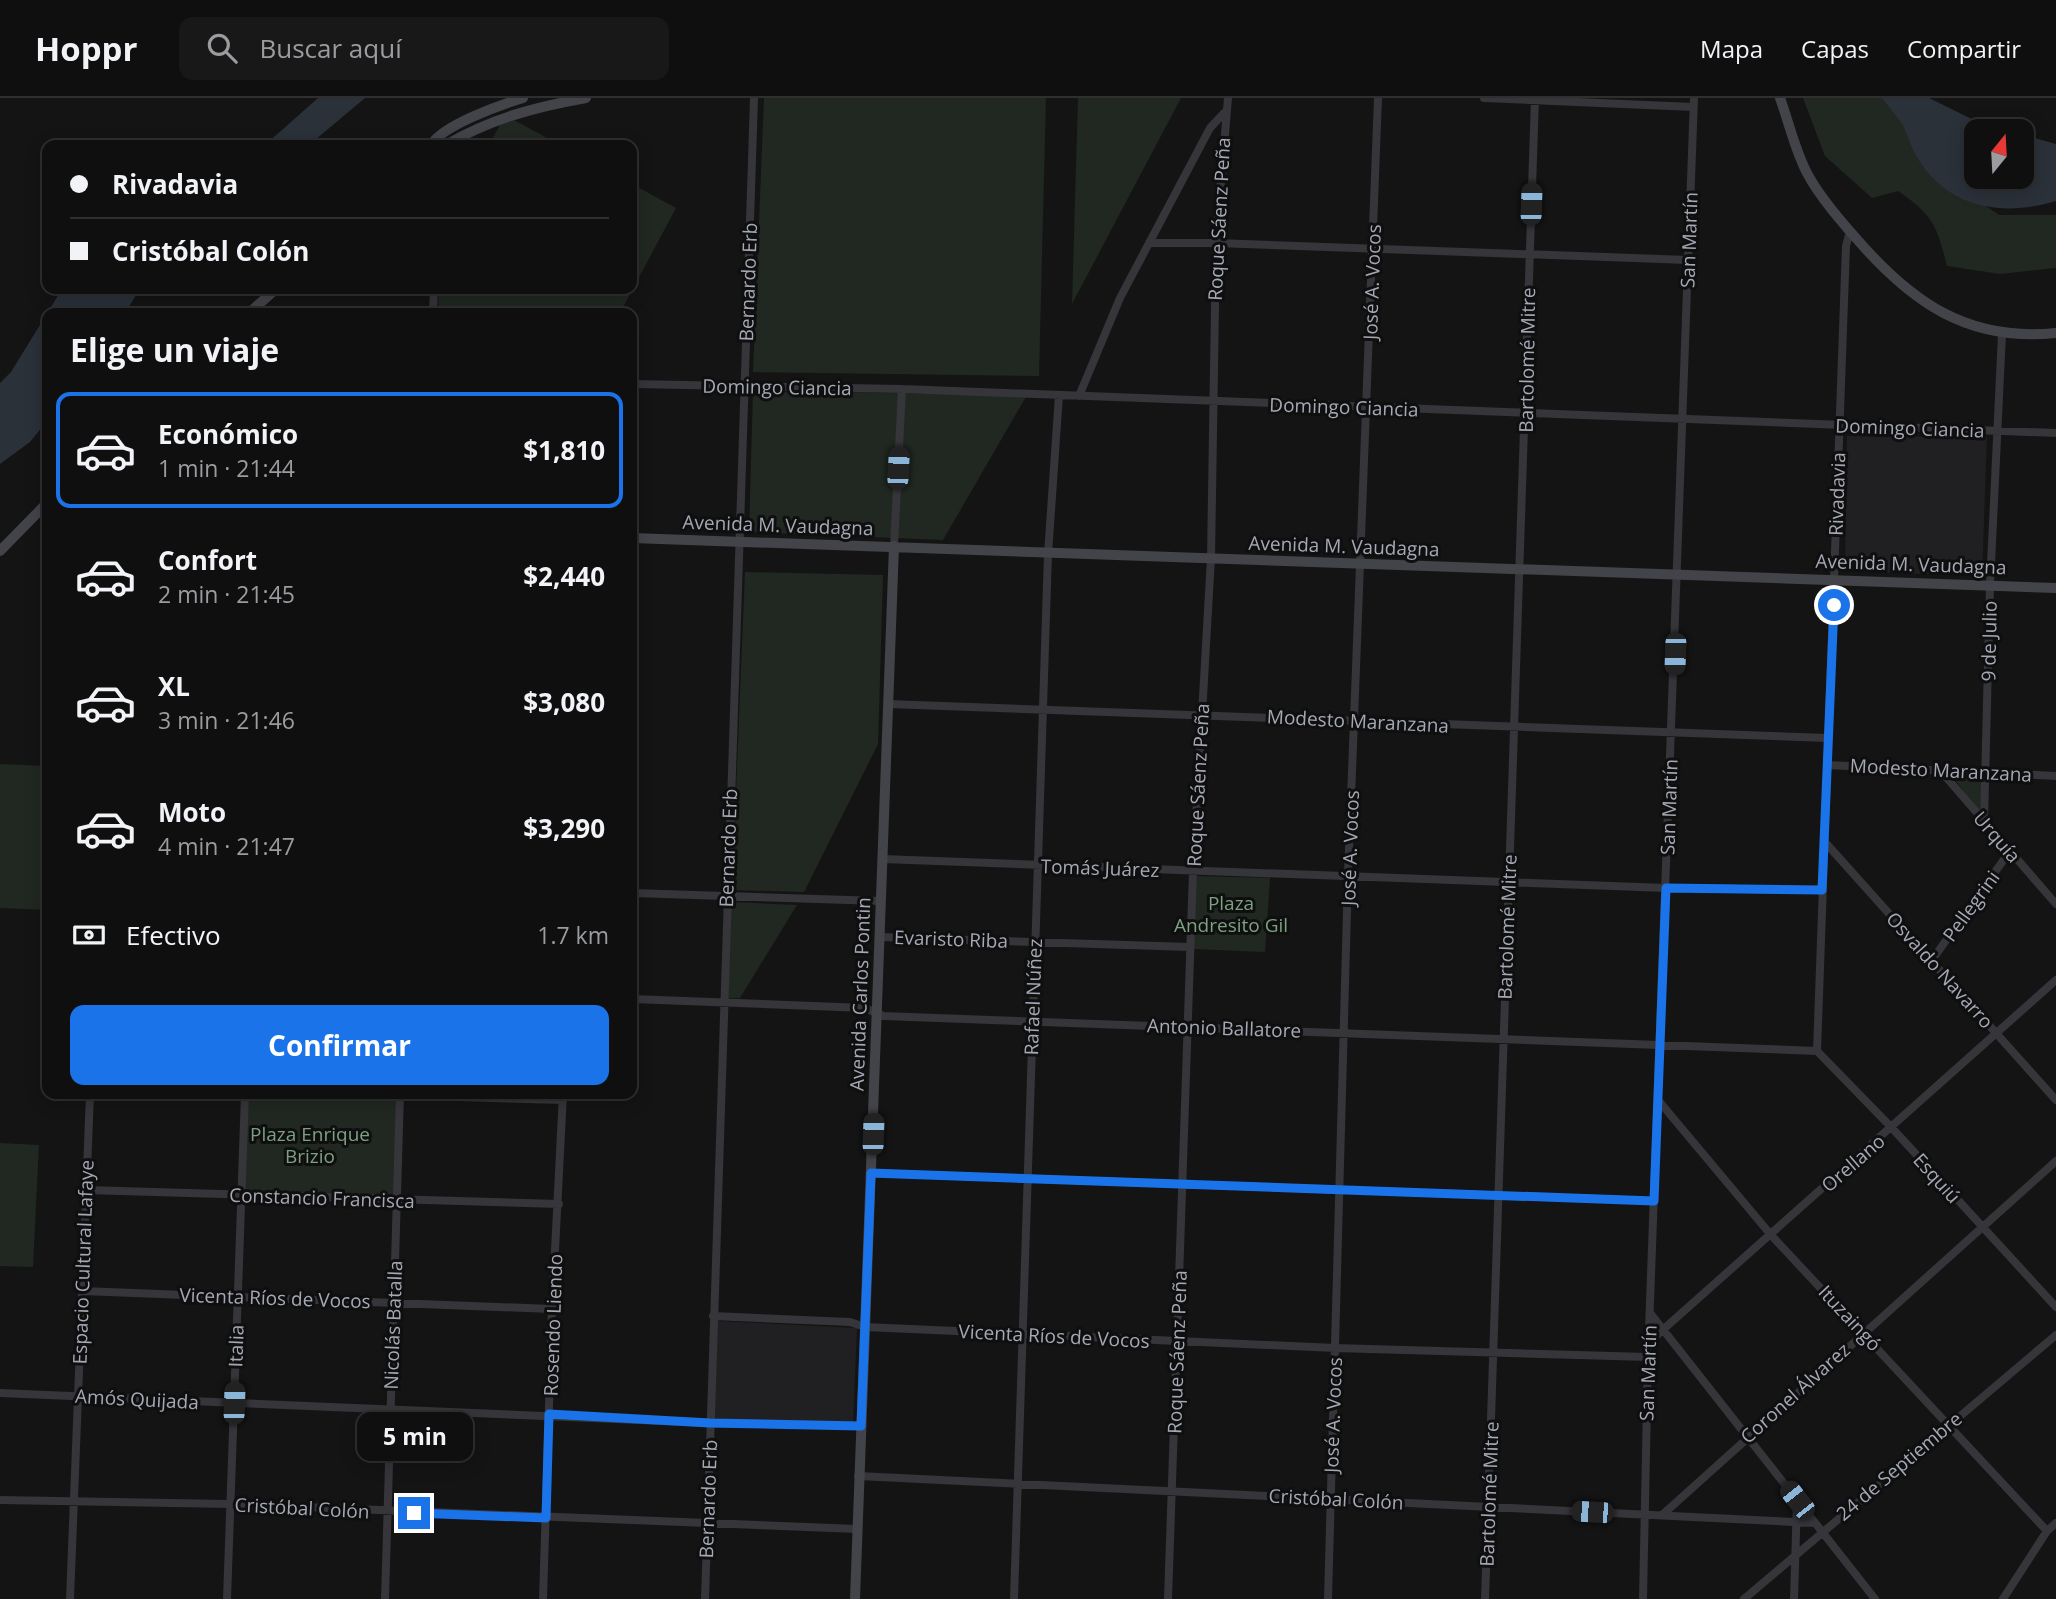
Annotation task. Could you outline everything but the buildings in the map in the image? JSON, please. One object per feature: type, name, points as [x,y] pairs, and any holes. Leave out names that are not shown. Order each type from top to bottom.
[{"type":"main road","points":[[434,140],[466,121],[523,98]]},
{"type":"main road","points":[[455,140],[482,126],[519,112],[586,98]]},
{"type":"main road","points":[[1780,98],[1806,172],[1880,267],[1916,298],[1968,324],[2001,334],[2056,333]]},
{"type":"main road","points":[[255,308],[270,294]]},
{"type":"main road","points":[[0,551],[42,513]]},
{"type":"main road","name":"Avenida M. Vaudagna","points":[[637,538],[1362,565],[1835,578],[2056,588]]},
{"type":"main road","name":"Avenida Carlos Pontin","points":[[855,1599],[894,546]]},
{"type":"street","name":"Bernardo Erb","points":[[705,1599],[754,98]]},
{"type":"street","name":"Roque Sáenz Peña","points":[[1168,1599],[1193,871],[1211,558],[1216,243],[1228,98]]},
{"type":"street","name":"José A. Vocos","points":[[1328,1599],[1348,875],[1378,98]]},
{"type":"street","points":[[1484,98],[1694,103]]},
{"type":"street","name":"Bartolomé Mitre","points":[[1485,1599],[1508,882],[1527,414],[1535,99]]},
{"type":"street","name":"San Martín","points":[[1643,1599],[1648,1343],[1694,103]]},
{"type":"street","points":[[1079,396],[1121,298],[1149,243],[1210,128],[1225,113]]},
{"type":"street","name":"Rivadavia","points":[[1817,1051],[1846,246],[1850,231]]},
{"type":"street","points":[[1149,243],[1216,243],[1688,260]]},
{"type":"street","name":"9 de Julio","points":[[1984,822],[1990,585],[2001,334]]},
{"type":"street","name":"Domingo Ciancia","points":[[637,384],[902,389],[2056,433]]},
{"type":"street","name":"Avenida Carlos Pontin","points":[[894,546],[902,389]]},
{"type":"street","name":"Rafael Núñez","points":[[1014,1599],[1048,554],[1059,395]]},
{"type":"street","name":"Modesto Maranzana","points":[[888,704],[1355,720],[1514,729],[1828,738]]},
{"type":"street","name":"Modesto Maranzana","points":[[1827,765],[2056,776]]},
{"type":"street","name":"Urquía","points":[[1939,769],[2056,904]]},
{"type":"street","name":"Osvaldo Navarro","points":[[1824,841],[2056,1100]]},
{"type":"street","name":"Pellegrini","points":[[1932,960],[2010,851]]},
{"type":"street","name":"Tomás Juárez","points":[[882,859],[1666,888],[1822,890]]},
{"type":"street","points":[[637,893],[880,901]]},
{"type":"street","name":"Evaristo Riba","points":[[880,937],[1190,947]]},
{"type":"street","name":"Orellano","points":[[1648,1343],[2056,980]]},
{"type":"street","name":"Antonio Ballatore","points":[[637,999],[865,1008],[883,1016],[1032,1023],[1188,1025],[1817,1051]]},
{"type":"street","name":"Esquiú","points":[[1817,1051],[1892,1128],[2056,1307]]},
{"type":"street","name":"Espacio Cultural Lafaye","points":[[70,1599],[90,1099]]},
{"type":"street","name":"Italia","points":[[227,1599],[245,1099]]},
{"type":"street","name":"Nicolás Batalla","points":[[385,1599],[400,1099]]},
{"type":"street","name":"Rosendo Liendo","points":[[543,1599],[552,1309],[563,1099]]},
{"type":"street","name":"Ituzaingó","points":[[1658,1100],[1771,1235],[1864,1332],[1946,1426],[2052,1531]]},
{"type":"street","name":"Coronel Álvarez","points":[[1661,1516],[2056,1161]]},
{"type":"street","points":[[871,1173],[1654,1201]]},
{"type":"street","name":"Constancio Francisca","points":[[86,1191],[559,1204]]},
{"type":"street","name":"Vicenta Ríos de Vocos","points":[[82,1291],[552,1309]]},
{"type":"street","points":[[1650,1313],[1874,1599]]},
{"type":"street","name":"Vicenta Ríos de Vocos","points":[[713,1317],[850,1322],[866,1327],[1177,1342],[1648,1357]]},
{"type":"street","name":"24 de Septiembre","points":[[1744,1599],[2056,1335]]},
{"type":"street","name":"Amós Quijada","points":[[0,1393],[549,1414],[710,1423],[861,1426]]},
{"type":"street","name":"Cristóbal Colón","points":[[858,1476],[1815,1523]]},
{"type":"street","name":"Cristóbal Colón","points":[[0,1500],[230,1504],[857,1529]]},
{"type":"street","points":[[1794,1599],[1797,1500]]},
{"type":"street","points":[[2003,1599],[2056,1523]]},
{"type":"shaded area","points":[[318,98],[365,98],[315,140],[271,140]]},
{"type":"shaded area","points":[[1882,98],[1929,98],[1972,119],[1964,119],[1964,189],[2034,189],[2034,138],[2056,144],[2056,201],[2036,206],[1998,208],[1979,205],[1962,198],[1945,189],[1931,176],[1918,159],[1902,124]]},
{"type":"shaded area","points":[[59,294],[137,294],[128,308],[50,308]]},
{"type":"shaded area","points":[[42,321],[42,427],[30,442],[0,464],[0,383],[11,372]]},
{"type":"shaded area","points":[[1847,436],[1987,437],[1982,576],[1845,571]]},
{"type":"shaded area","points":[[717,1321],[857,1328],[853,1423],[714,1419]]},
{"type":"green space","points":[[764,98],[1046,98],[1039,376],[753,372]]},
{"type":"green space","points":[[1078,98],[1181,98],[1072,304]]},
{"type":"green space","points":[[1803,98],[1888,98],[1953,183],[1999,215],[2056,215],[2056,268],[2000,274],[1947,266],[1932,222],[1919,207],[1898,191],[1872,198],[1825,156]]},
{"type":"green space","points":[[514,120],[551,140],[492,140],[500,125]]},
{"type":"green space","points":[[637,187],[676,208],[637,281]]},
{"type":"green space","points":[[439,294],[630,294],[623,308],[438,308]]},
{"type":"green space","points":[[753,391],[1027,395],[943,540],[749,532]]},
{"type":"green space","points":[[745,572],[883,575],[878,744],[804,892],[732,890]]},
{"type":"green space","points":[[0,764],[42,766],[42,910],[0,908]]},
{"type":"green space","points":[[1951,774],[1983,777],[1980,814]]},
{"type":"green space","name":"Plaza Andresito Gil","points":[[1196,876],[1270,878],[1265,952],[1193,949]]},
{"type":"green space","points":[[731,902],[797,905],[740,998],[728,998]]},
{"type":"green space","name":"Plaza Enrique Brizio","points":[[248,1099],[397,1099],[395,1198],[245,1194]]},
{"type":"green space","points":[[0,1143],[39,1145],[33,1267],[0,1266]]},
{"type":"route","points":[[414,1513],[546,1518],[549,1414],[710,1423],[861,1426],[871,1173],[1654,1201],[1666,888],[1822,890],[1834,605]]}]
